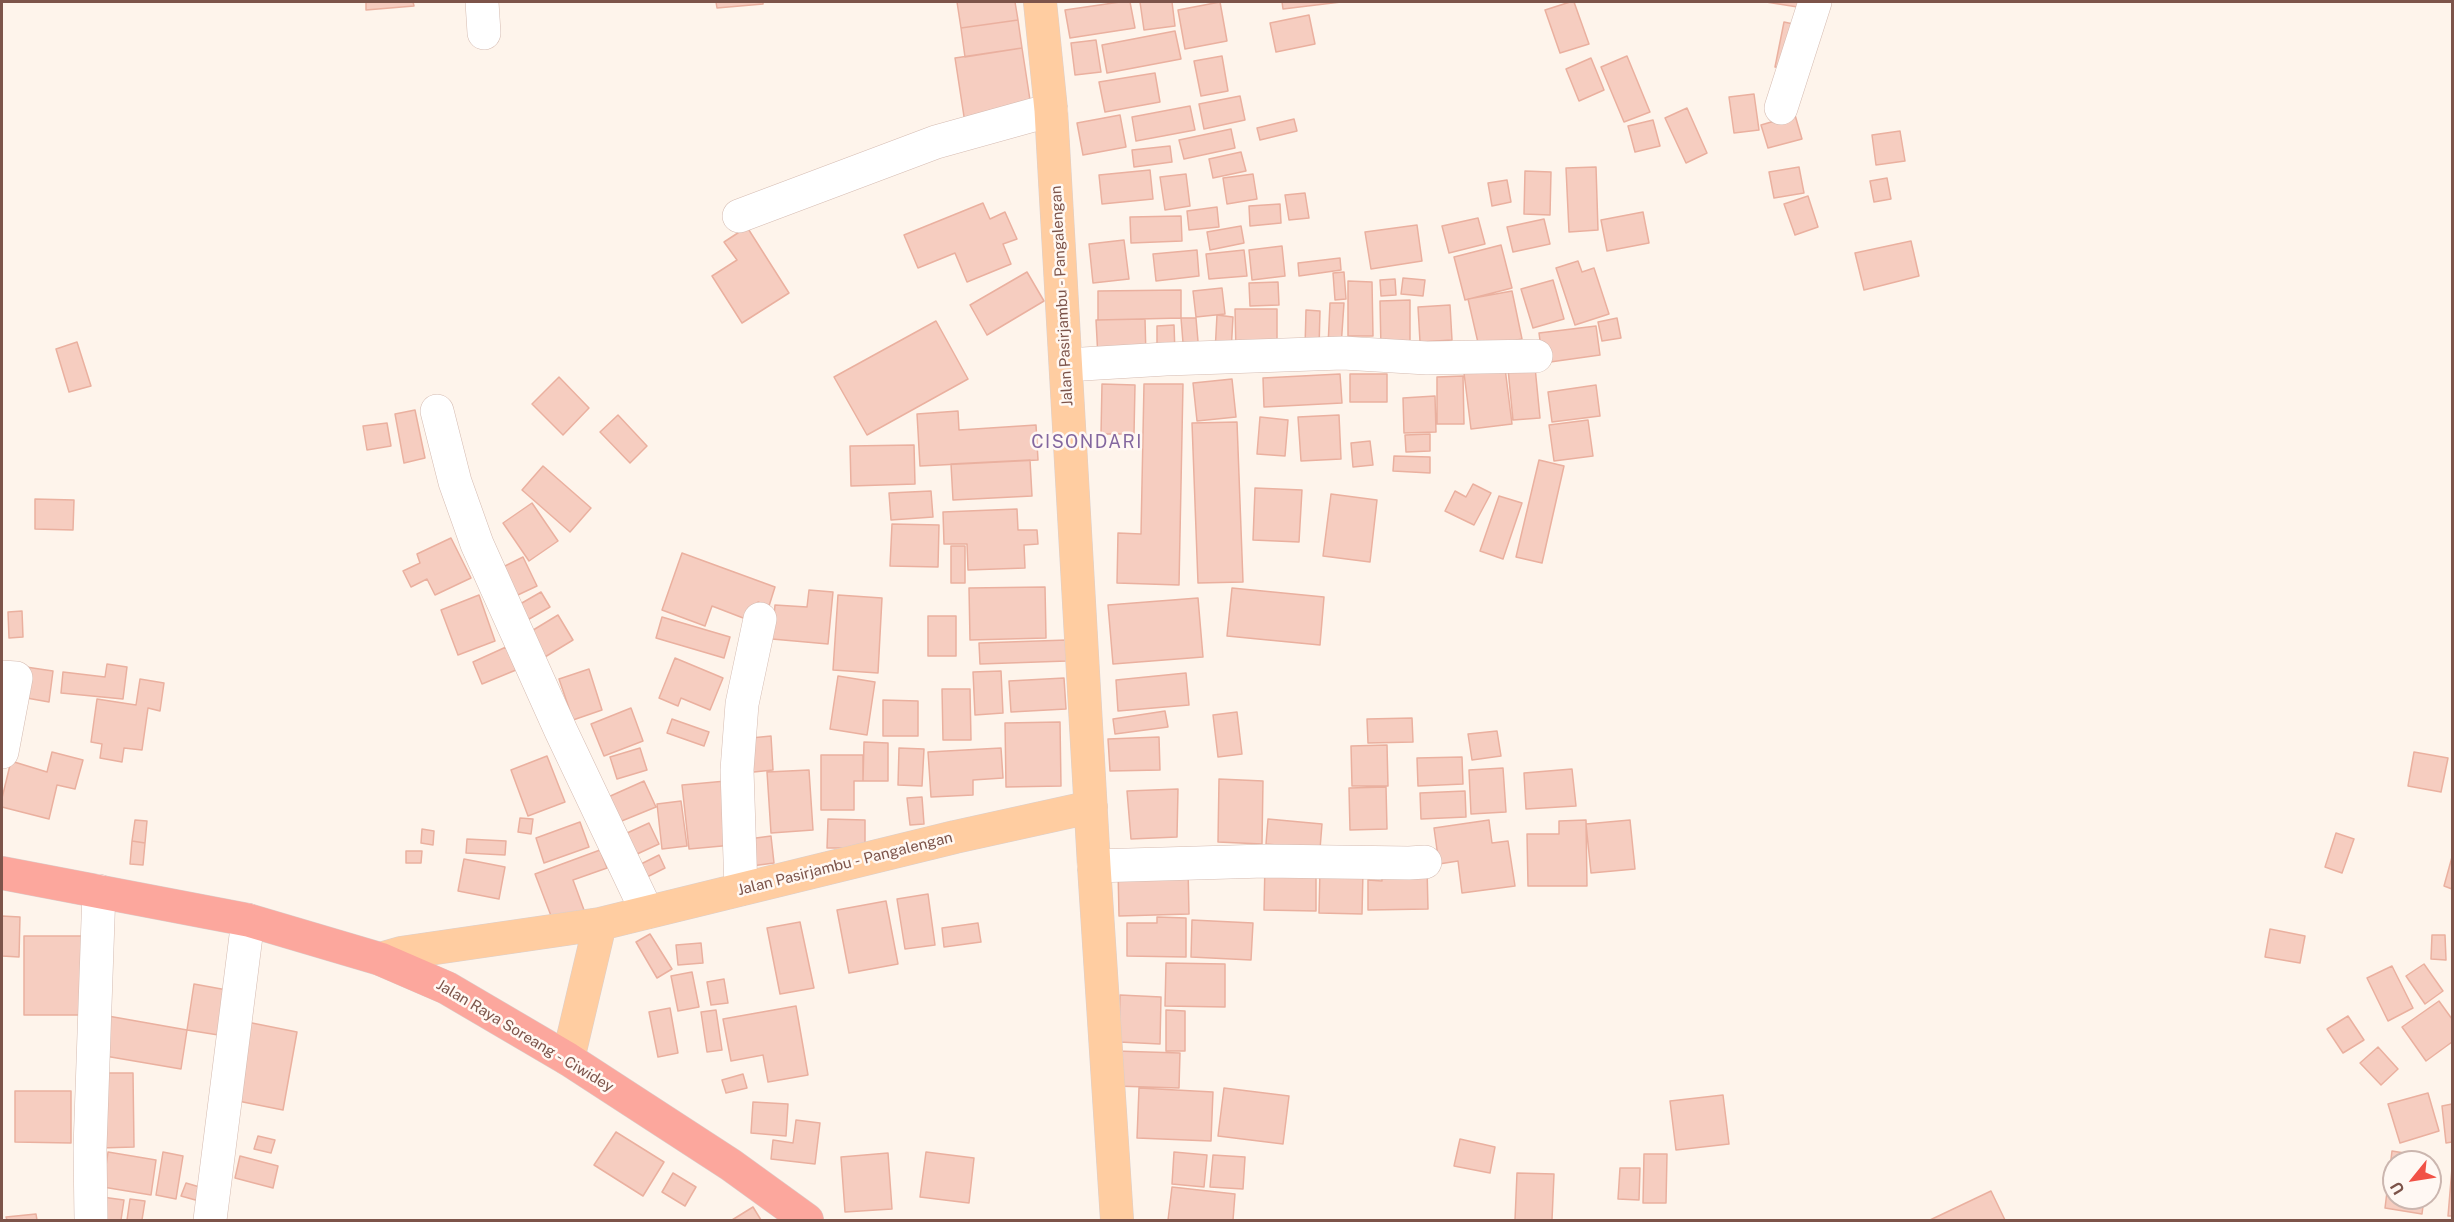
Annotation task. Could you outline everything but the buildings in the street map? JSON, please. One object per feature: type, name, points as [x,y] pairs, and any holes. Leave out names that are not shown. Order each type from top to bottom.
[{"type":"highway","name":"Jalan Raya Soreang - Ciwidey","points":[[2,873],[248,920],[380,959],[447,988],[568,1059],[731,1165],[807,1221]]},
{"type":"main road","name":"Jalan Pasirjambu - Pangalengan","points":[[1040,2],[1051,110],[1094,866],[1117,1221]]},
{"type":"main road","name":"Jalan Pasirjambu - Pangalengan","points":[[380,959],[412,951],[600,924],[955,837],[1091,807]]},
{"type":"main road","points":[[568,1059],[600,924]]},
{"type":"street","points":[[1781,108],[1815,2]]},
{"type":"street","points":[[739,216],[936,142],[1051,110]]},
{"type":"street","points":[[1066,365],[1343,353],[1427,358],[1536,356]]},
{"type":"street","points":[[437,411],[455,482],[477,544],[548,702],[647,912]]},
{"type":"street","points":[[741,889],[737,759],[742,704],[760,619]]},
{"type":"street","points":[[2,677],[16,678],[2,752]]},
{"type":"street","points":[[1094,866],[1265,861],[1425,862]]},
{"type":"street","points":[[90,1221],[90,1148],[99,891]]},
{"type":"street","points":[[210,1221],[248,920]]},
{"type":"district","name":"CISONDARI","points":[[1087,442]]}]
